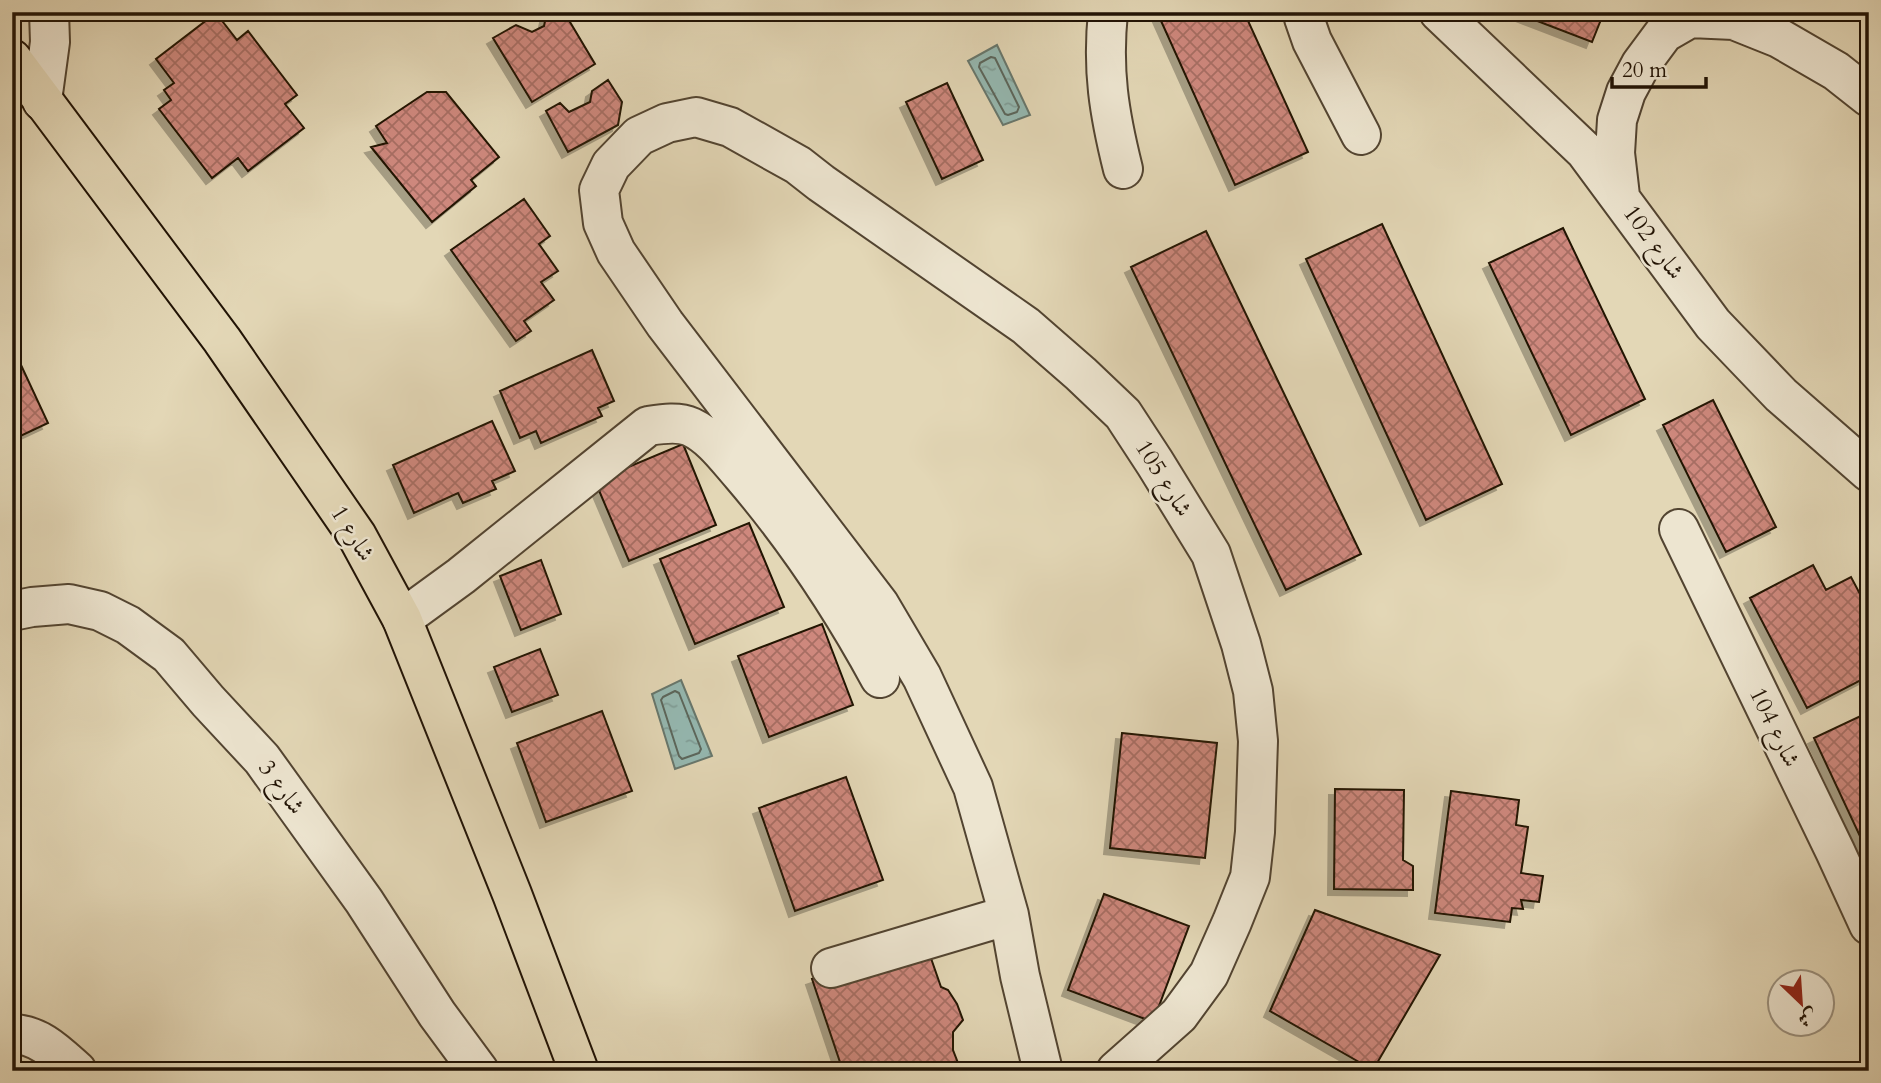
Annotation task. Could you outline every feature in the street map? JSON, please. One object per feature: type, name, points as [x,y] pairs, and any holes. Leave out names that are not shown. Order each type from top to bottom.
[{"type":"main road","name":"شارع 1","points":[[12,59],[229,351],[357,536],[402,620],[512,894],[579,1071]]},
{"type":"street","points":[[42,101],[50,41],[49,12]]},
{"type":"street","points":[[1108,12],[1105,69],[1111,122],[1123,169]]},
{"type":"street","points":[[1303,12],[1312,41],[1361,135]]},
{"type":"street","name":"شارع 102","points":[[1439,12],[1585,151],[1713,324],[1781,395],[1869,472]]},
{"type":"street","points":[[1620,196],[1615,153],[1617,120],[1626,92],[1641,64],[1664,33],[1690,18],[1734,20],[1779,38],[1836,71],[1869,97]]},
{"type":"street","name":"شارع 105","points":[[1009,915],[973,787],[922,677],[879,604],[665,324],[616,252],[603,223],[599,190],[611,165],[639,136],[667,123],[696,117],[730,127],[798,165],[1026,326],[1123,414],[1211,554],[1241,644],[1253,691],[1258,741],[1255,832],[1250,877],[1209,974],[1179,1015],[1116,1071]]},
{"type":"street","points":[[402,620],[648,426],[689,426],[715,443],[793,538],[863,646],[880,678]]},
{"type":"street","name":"شارع 104","points":[[1679,529],[1869,925]]},
{"type":"street","name":"شارع 3","points":[[12,611],[69,604],[100,611],[128,625],[169,655],[262,759],[364,901],[436,1014],[478,1071]]},
{"type":"street","points":[[831,968],[1009,915],[1020,976],[1043,1071]]},
{"type":"street","points":[[12,1034],[24,1034],[48,1045],[77,1071]]},
{"type":"water","points":[[997,45],[1030,115],[1003,125],[968,61]]},
{"type":"water","points":[[681,680],[712,756],[675,769],[652,694]]},
{"type":"building","points":[[547,12],[564,12],[595,64],[532,102],[493,38],[516,25],[532,32],[544,26]]},
{"type":"building","points":[[1157,12],[1244,12],[1308,152],[1235,185]]},
{"type":"building","points":[[1514,12],[1604,12],[1592,42]]},
{"type":"building","points":[[216,13],[237,40],[248,31],[297,95],[285,104],[304,128],[248,171],[238,158],[212,178],[159,109],[171,100],[164,90],[174,83],[156,59]]},
{"type":"building","points":[[608,80],[622,102],[618,125],[568,152],[546,111],[560,103],[569,112],[590,102],[592,91]]},
{"type":"building","points":[[947,83],[983,160],[942,179],[906,102]]},
{"type":"building","points":[[427,92],[446,92],[499,157],[471,180],[476,186],[432,222],[371,147],[387,143],[376,126]]},
{"type":"building","points":[[524,199],[550,236],[539,244],[558,271],[541,282],[554,300],[524,321],[531,331],[516,341],[451,250]]},
{"type":"building","points":[[1382,224],[1502,484],[1426,520],[1306,259]]},
{"type":"building","points":[[1563,228],[1645,399],[1571,435],[1489,263]]},
{"type":"building","points":[[1206,231],[1361,554],[1286,590],[1131,267]]},
{"type":"building","points":[[14,350],[48,423],[12,440],[12,351]]},
{"type":"building","points":[[592,350],[614,401],[598,408],[602,416],[541,443],[536,431],[520,438],[500,391]]},
{"type":"building","points":[[1713,400],[1776,527],[1726,552],[1663,425]]},
{"type":"building","points":[[492,421],[515,471],[492,481],[496,489],[463,503],[458,493],[414,513],[393,465]]},
{"type":"building","points":[[683,444],[716,525],[629,561],[595,481]]},
{"type":"building","points":[[749,523],[784,607],[695,644],[660,559]]},
{"type":"building","points":[[541,560],[561,614],[521,630],[500,576]]},
{"type":"building","points":[[1813,565],[1826,590],[1851,577],[1869,611],[1869,651],[1861,655],[1869,670],[1869,676],[1807,708],[1750,598]]},
{"type":"building","points":[[822,624],[853,705],[769,737],[738,656]]},
{"type":"building","points":[[540,649],[558,695],[512,712],[494,667]]},
{"type":"building","points":[[602,711],[632,791],[546,822],[517,743]]},
{"type":"building","points":[[1869,712],[1869,848],[1866,849],[1814,738]]},
{"type":"building","points":[[1122,733],[1217,743],[1205,858],[1110,848]]},
{"type":"building","points":[[846,777],[883,880],[795,911],[759,808]]},
{"type":"building","points":[[1335,789],[1404,790],[1403,860],[1413,866],[1413,890],[1334,889]]},
{"type":"building","points":[[1451,791],[1519,800],[1516,825],[1528,827],[1521,873],[1543,876],[1539,902],[1521,900],[1523,909],[1512,908],[1510,922],[1435,913]]},
{"type":"building","points":[[1104,894],[1189,926],[1153,1022],[1068,990]]},
{"type":"building","points":[[1315,910],[1440,955],[1373,1070],[1270,1011]]},
{"type":"building","points":[[925,941],[941,987],[948,990],[963,1020],[953,1032],[953,1050],[958,1063],[951,1071],[843,1071],[812,979]]}]
